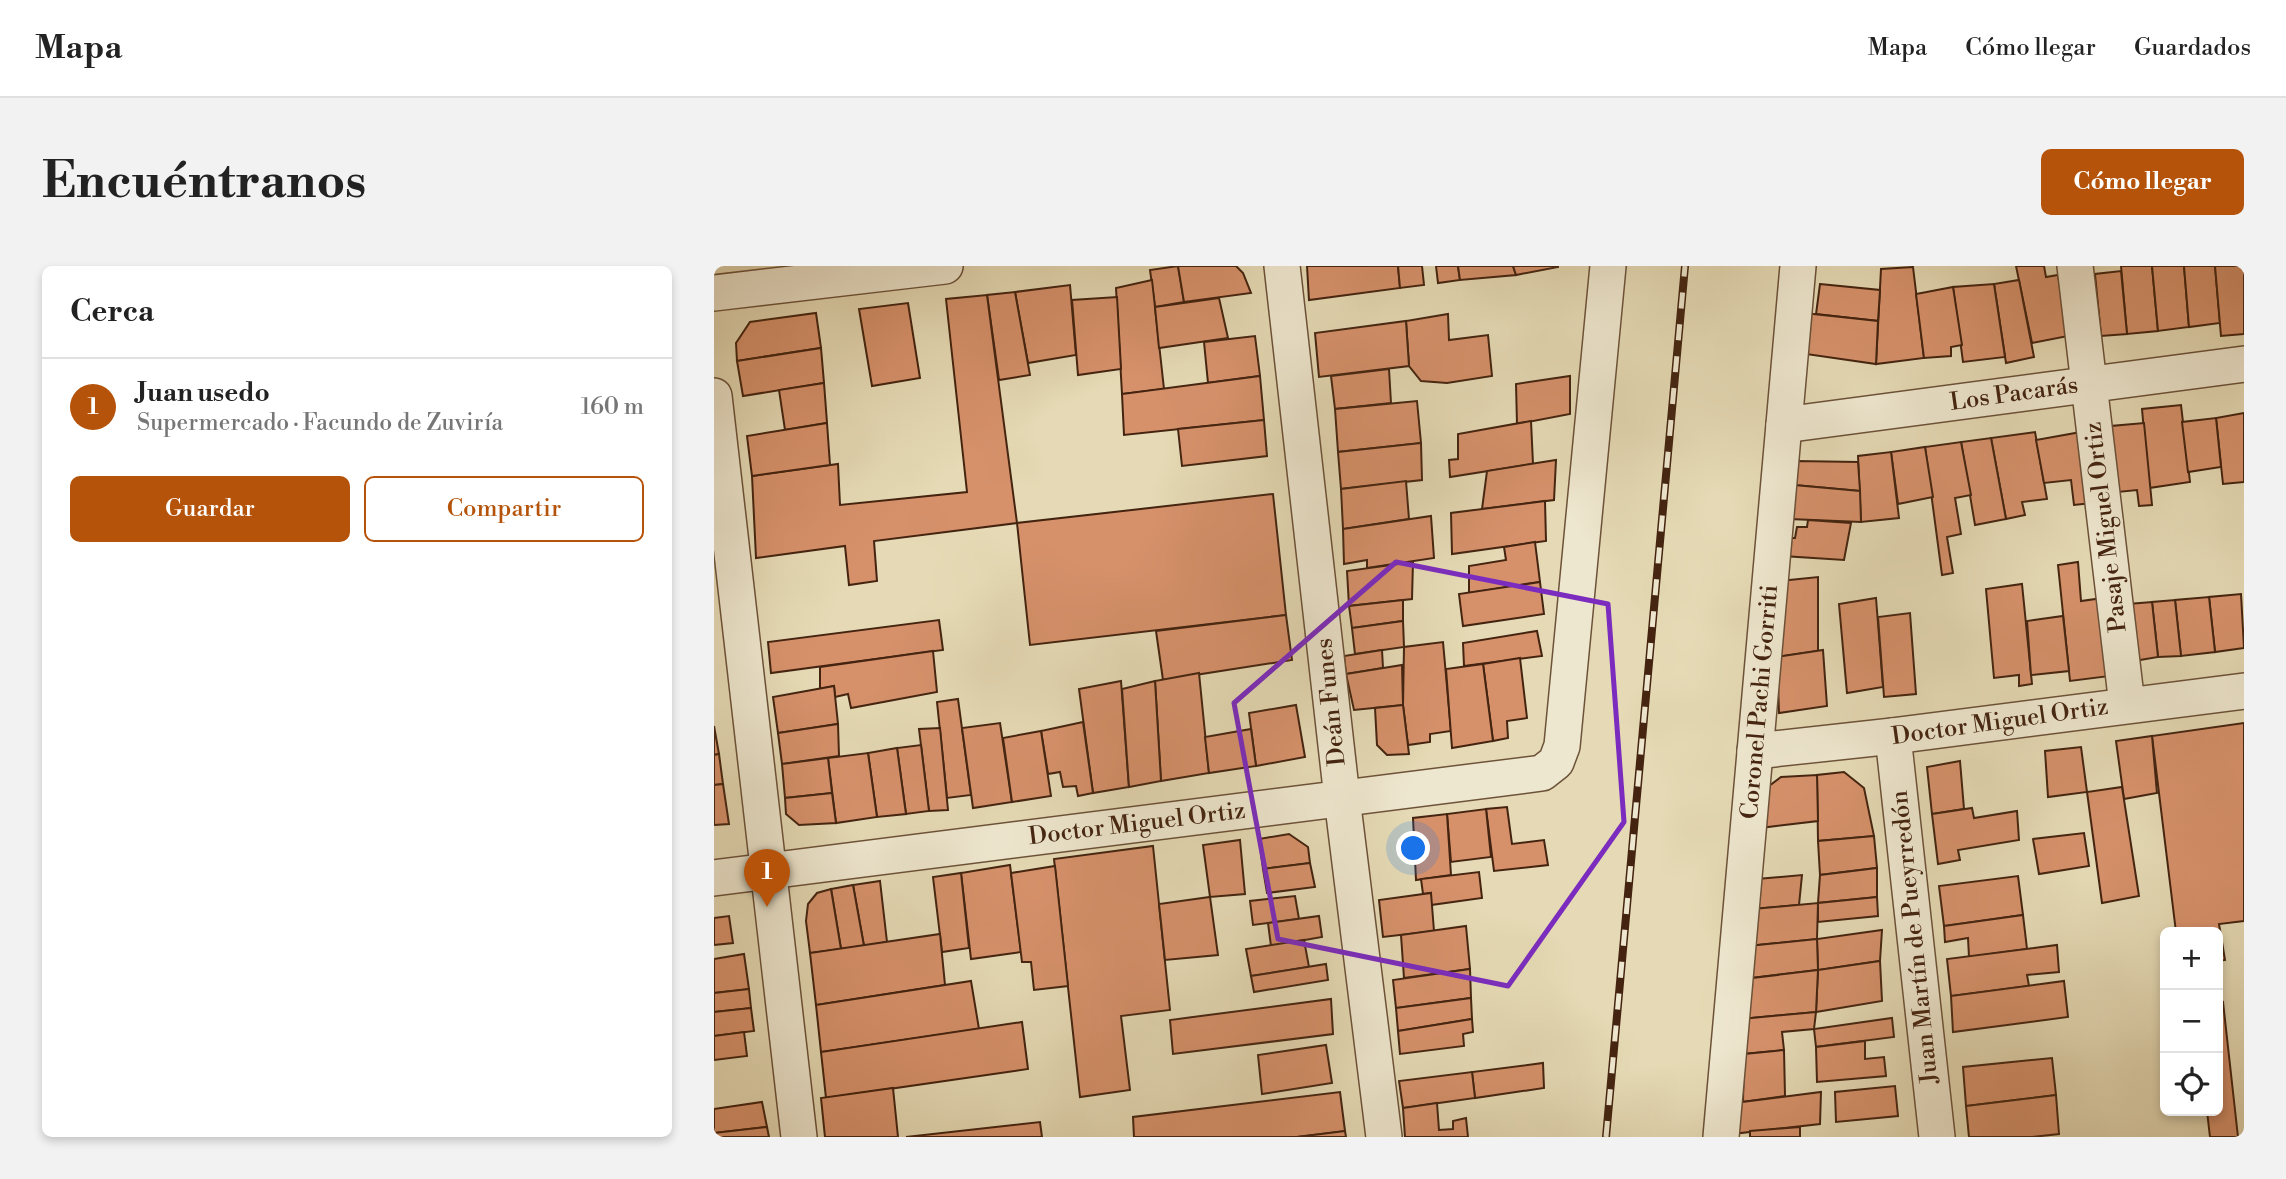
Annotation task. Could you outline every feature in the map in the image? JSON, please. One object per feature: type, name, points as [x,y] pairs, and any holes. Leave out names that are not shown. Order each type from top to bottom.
[{"type":"street","points":[[714,293],[945,266]]},
{"type":"street","name":"Deán Funes","points":[[1282,266],[1342,798],[1384,1137]]},
{"type":"street","name":"Doctor Miguel Ortiz","points":[[714,878],[1542,773],[1556,762],[1562,746],[1608,266]]},
{"type":"street","name":"Coronel Pachi Gorriti","points":[[1721,1137],[1798,266]]},
{"type":"street","name":"Pasaje Miguel Ortiz","points":[[2075,266],[2127,705]]},
{"type":"street","name":"Los Pacarás","points":[[1784,425],[2244,364]]},
{"type":"street","points":[[714,397],[799,1137]]},
{"type":"street","name":"Doctor Miguel Ortiz","points":[[1755,751],[2244,691]]},
{"type":"street","name":"Juan Martín de Pueyrredón","points":[[1892,736],[1937,1137]]},
{"type":"highlighted area","points":[[1396,562],[1608,604],[1624,822],[1508,986],[1278,939],[1234,703]]},
{"type":"building","points":[[1178,266],[1184,302],[1155,307],[1150,270]]},
{"type":"building","points":[[1178,266],[1236,266],[1243,273],[1251,293],[1184,302]]},
{"type":"building","points":[[1307,266],[1398,266],[1400,288],[1309,300]]},
{"type":"building","points":[[1398,266],[1422,266],[1424,285],[1400,288]]},
{"type":"building","points":[[1436,266],[1458,266],[1460,280],[1438,283]]},
{"type":"building","points":[[1458,266],[1513,266],[1516,275],[1460,280]]},
{"type":"building","points":[[1513,266],[1558,266],[1558,267],[1516,275]]},
{"type":"building","points":[[2016,266],[2044,266],[2046,277],[2058,275],[2068,336],[2032,343]]},
{"type":"building","points":[[2121,266],[2152,266],[2158,331],[2127,334]]},
{"type":"building","points":[[2152,266],[2184,266],[2189,327],[2158,331]]},
{"type":"building","points":[[2184,266],[2215,266],[2220,323],[2189,327]]},
{"type":"building","points":[[2215,266],[2244,266],[2244,334],[2221,336]]},
{"type":"building","points":[[1913,267],[1924,358],[1876,364],[1881,269]]},
{"type":"building","points":[[2121,271],[2127,334],[2101,336],[2095,274]]},
{"type":"building","points":[[1152,280],[1164,389],[1122,394],[1116,288]]},
{"type":"building","points":[[2019,280],[2034,357],[2006,363],[1994,284]]},
{"type":"building","points":[[1820,284],[1880,290],[1878,321],[1816,314]]},
{"type":"building","points":[[1994,284],[2005,357],[1963,362],[1953,287]]},
{"type":"building","points":[[1070,285],[1076,355],[1028,363],[1015,292]]},
{"type":"building","points":[[1953,287],[1962,345],[1951,347],[1951,356],[1924,358],[1916,294]]},
{"type":"building","points":[[1015,292],[1030,375],[999,380],[987,295]]},
{"type":"building","points":[[987,295],[1017,523],[874,541],[877,581],[849,585],[845,546],[756,558],[752,476],[838,464],[840,505],[967,492],[946,299]]},
{"type":"building","points":[[1117,297],[1121,369],[1078,375],[1072,300]]},
{"type":"building","points":[[1219,298],[1228,338],[1159,348],[1155,307]]},
{"type":"building","points":[[908,303],[920,378],[872,386],[859,309]]},
{"type":"building","points":[[816,313],[821,348],[737,361],[736,343],[750,322]]},
{"type":"building","points":[[1804,313],[1878,321],[1876,364],[1799,353]]},
{"type":"building","points":[[1448,314],[1449,340],[1488,335],[1492,376],[1447,383],[1421,381],[1409,366],[1406,321]]},
{"type":"building","points":[[1406,321],[1409,366],[1319,377],[1315,333]]},
{"type":"building","points":[[1255,336],[1260,376],[1208,383],[1204,342]]},
{"type":"building","points":[[821,348],[824,383],[743,396],[737,361]]},
{"type":"building","points":[[1389,369],[1391,403],[1335,409],[1331,376]]},
{"type":"building","points":[[1260,376],[1264,420],[1124,435],[1122,394]]},
{"type":"building","points":[[1570,376],[1570,414],[1517,424],[1516,384]]},
{"type":"building","points":[[824,383],[827,423],[785,430],[779,390]]},
{"type":"building","points":[[1417,401],[1421,443],[1338,452],[1335,409]]},
{"type":"building","points":[[2181,405],[2190,482],[2149,488],[2142,409]]},
{"type":"building","points":[[2244,413],[2244,482],[2223,484],[2216,418]]},
{"type":"building","points":[[2216,418],[2221,467],[2188,472],[2182,422]]},
{"type":"building","points":[[1264,420],[1267,456],[1182,466],[1178,429]]},
{"type":"building","points":[[1531,421],[1533,464],[1450,477],[1449,460],[1458,459],[1458,434]]},
{"type":"building","points":[[827,423],[830,465],[752,476],[747,436]]},
{"type":"building","points":[[2144,423],[2152,505],[2139,506],[2137,490],[2118,492],[2111,426]]},
{"type":"building","points":[[2035,432],[2047,499],[2022,502],[2025,515],[2006,519],[1991,438]]},
{"type":"building","points":[[2081,432],[2092,503],[2074,505],[2071,480],[2044,483],[2036,440]]},
{"type":"building","points":[[1991,438],[2006,519],[1975,525],[1961,442]]},
{"type":"building","points":[[1961,442],[1971,495],[1955,498],[1961,534],[1947,537],[1953,573],[1942,575],[1925,447]]},
{"type":"building","points":[[1421,443],[1422,480],[1341,489],[1338,452]]},
{"type":"building","points":[[1925,447],[1933,497],[1898,504],[1891,452]]},
{"type":"building","points":[[1891,452],[1899,518],[1861,522],[1858,456]]},
{"type":"building","points":[[1556,460],[1554,500],[1482,509],[1487,471]]},
{"type":"building","points":[[1796,461],[1858,462],[1860,491],[1794,485]]},
{"type":"building","points":[[1406,481],[1409,519],[1343,529],[1341,489]]},
{"type":"building","points":[[1794,485],[1860,491],[1861,522],[1790,519]]},
{"type":"building","points":[[1273,494],[1286,615],[1030,645],[1017,523]]},
{"type":"building","points":[[1545,501],[1546,541],[1452,554],[1451,513]]},
{"type":"building","points":[[1431,516],[1434,558],[1367,568],[1367,560],[1344,564],[1343,529]]},
{"type":"building","points":[[1808,520],[1851,523],[1844,560],[1783,556],[1786,538],[1795,538],[1797,527],[1807,527]]},
{"type":"building","points":[[1535,542],[1540,582],[1469,593],[1469,566],[1506,560],[1504,547]]},
{"type":"building","points":[[1413,562],[1412,599],[1349,606],[1347,571]]},
{"type":"building","points":[[2078,562],[2081,601],[2103,598],[2110,676],[2070,681],[2058,565]]},
{"type":"building","points":[[1818,577],[1818,651],[1777,657],[1780,581]]},
{"type":"building","points":[[1540,582],[1544,614],[1463,626],[1459,594]]},
{"type":"building","points":[[2022,584],[2032,684],[2019,686],[2019,675],[1994,678],[1986,589]]},
{"type":"building","points":[[2241,594],[2244,648],[2215,652],[2209,597]]},
{"type":"building","points":[[2209,597],[2215,652],[2181,656],[2175,600]]},
{"type":"building","points":[[1876,598],[1883,687],[1847,693],[1839,604]]},
{"type":"building","points":[[1403,600],[1403,621],[1352,628],[1349,606]]},
{"type":"building","points":[[2175,600],[2181,656],[2158,657],[2152,602]]},
{"type":"building","points":[[2152,602],[2158,657],[2134,661],[2128,604]]},
{"type":"building","points":[[1910,613],[1916,694],[1884,697],[1878,617]]},
{"type":"building","points":[[1286,615],[1292,660],[1163,680],[1156,631]]},
{"type":"building","points":[[2063,616],[2069,671],[2031,675],[2027,621]]},
{"type":"building","points":[[939,620],[943,650],[771,673],[768,642]]},
{"type":"building","points":[[1403,621],[1404,647],[1355,654],[1352,628]]},
{"type":"building","points":[[1537,631],[1542,656],[1464,666],[1463,643]]},
{"type":"building","points":[[1443,642],[1451,731],[1430,734],[1430,742],[1408,745],[1403,705],[1404,647]]},
{"type":"building","points":[[1382,650],[1383,668],[1346,674],[1344,656]]},
{"type":"building","points":[[1823,650],[1827,706],[1779,713],[1777,657]]},
{"type":"building","points":[[933,651],[937,692],[851,708],[848,694],[835,697],[834,686],[820,689],[820,667]]},
{"type":"building","points":[[1520,658],[1527,718],[1507,721],[1508,738],[1493,741],[1483,664]]},
{"type":"building","points":[[1483,664],[1493,741],[1452,748],[1446,669]]},
{"type":"building","points":[[1402,665],[1403,705],[1354,710],[1346,674]]},
{"type":"building","points":[[1199,673],[1209,773],[1161,781],[1155,681]]},
{"type":"building","points":[[1121,681],[1129,787],[1093,793],[1079,689]]},
{"type":"building","points":[[1155,681],[1161,781],[1129,787],[1122,689]]},
{"type":"building","points":[[834,686],[838,724],[778,733],[773,697]]},
{"type":"building","points":[[958,699],[971,795],[947,798],[937,702]]},
{"type":"building","points":[[1296,705],[1305,757],[1256,766],[1249,713]]},
{"type":"building","points":[[1403,705],[1409,754],[1387,755],[1377,745],[1375,708]]},
{"type":"building","points":[[1083,722],[1093,793],[1078,796],[1076,786],[1063,787],[1060,772],[1048,774],[1041,731]]},
{"type":"building","points":[[1000,723],[1012,802],[973,808],[962,728]]},
{"type":"building","points":[[2244,723],[2244,921],[2219,924],[2220,927],[2175,927],[2152,736]]},
{"type":"building","points":[[838,724],[839,756],[782,764],[778,733]]},
{"type":"building","points":[[714,726],[719,754],[714,755]]},
{"type":"building","points":[[940,728],[948,810],[929,811],[919,729]]},
{"type":"building","points":[[1251,729],[1256,766],[1209,773],[1205,737]]},
{"type":"building","points":[[1041,731],[1051,796],[1012,802],[1003,738]]},
{"type":"building","points":[[2152,736],[2157,793],[2124,799],[2116,741]]},
{"type":"building","points":[[921,745],[929,811],[906,814],[897,748]]},
{"type":"building","points":[[2081,747],[2087,792],[2048,797],[2045,751]]},
{"type":"building","points":[[897,748],[906,814],[877,817],[868,753]]},
{"type":"building","points":[[868,753],[877,817],[836,823],[828,758]]},
{"type":"building","points":[[719,754],[723,784],[714,785],[714,755]]},
{"type":"building","points":[[828,758],[832,793],[785,798],[782,764]]},
{"type":"building","points":[[1960,761],[1964,809],[1932,814],[1927,767]]},
{"type":"building","points":[[1844,772],[1864,788],[1874,836],[1818,841],[1817,775]]},
{"type":"building","points":[[1817,775],[1818,821],[1760,828],[1761,792],[1781,777]]},
{"type":"building","points":[[723,784],[729,824],[714,825],[714,785]]},
{"type":"building","points":[[2122,787],[2139,896],[2102,903],[2087,792]]},
{"type":"building","points":[[832,793],[836,823],[799,825],[786,814],[785,798]]},
{"type":"building","points":[[1507,807],[1512,844],[1544,840],[1548,865],[1494,871],[1486,809]]},
{"type":"building","points":[[1972,808],[1974,818],[2017,811],[2019,840],[1958,850],[1960,860],[1938,864],[1932,814]]},
{"type":"building","points":[[1486,809],[1491,857],[1451,862],[1447,814]]},
{"type":"building","points":[[1447,814],[1451,875],[1416,880],[1413,818]]},
{"type":"building","points":[[2084,833],[2089,866],[2039,874],[2033,839]]},
{"type":"building","points":[[1289,834],[1308,847],[1310,863],[1263,869],[1259,839]]},
{"type":"building","points":[[1874,836],[1877,868],[1820,875],[1818,841]]},
{"type":"building","points":[[1240,840],[1245,894],[1210,897],[1203,845]]},
{"type":"building","points":[[1153,846],[1170,1010],[1121,1016],[1130,1090],[1080,1097],[1054,859]]},
{"type":"building","points":[[1310,863],[1315,887],[1267,893],[1263,869]]},
{"type":"building","points":[[1010,865],[1021,952],[971,959],[961,873]]},
{"type":"building","points":[[1055,866],[1068,986],[1034,990],[1031,962],[1022,962],[1011,873]]},
{"type":"building","points":[[1877,868],[1877,897],[1818,903],[1820,875]]},
{"type":"building","points":[[1479,872],[1482,898],[1431,905],[1431,893],[1423,894],[1421,879]]},
{"type":"building","points":[[961,873],[969,948],[942,952],[933,877]]},
{"type":"building","points":[[1802,875],[1799,905],[1753,909],[1757,879]]},
{"type":"building","points":[[2018,876],[2023,915],[1944,926],[1939,886]]},
{"type":"building","points":[[880,881],[887,942],[864,946],[853,885]]},
{"type":"building","points":[[853,885],[864,946],[841,949],[831,889]]},
{"type":"building","points":[[831,889],[841,949],[810,953],[806,921],[808,904],[817,893]]},
{"type":"building","points":[[1431,893],[1434,931],[1383,937],[1379,900]]},
{"type":"building","points":[[1295,896],[1299,919],[1253,925],[1250,901]]},
{"type":"building","points":[[1210,897],[1218,955],[1165,960],[1159,904]]},
{"type":"building","points":[[1877,897],[1878,916],[1818,922],[1818,903]]},
{"type":"building","points":[[1818,903],[1817,939],[1748,946],[1753,909]]},
{"type":"building","points":[[2023,915],[2027,949],[1969,957],[1968,938],[1945,942],[1944,926]]},
{"type":"building","points":[[729,916],[733,943],[714,945],[714,918]]},
{"type":"building","points":[[1319,916],[1322,937],[1271,946],[1268,923]]},
{"type":"building","points":[[1466,926],[1470,969],[1404,978],[1401,935]]},
{"type":"building","points":[[1882,930],[1880,961],[1818,970],[1817,939]]},
{"type":"building","points":[[940,934],[945,985],[816,1005],[810,953]]},
{"type":"building","points":[[1817,939],[1818,970],[1744,979],[1748,946]]},
{"type":"building","points":[[1304,940],[1309,967],[1251,976],[1246,949]]},
{"type":"building","points":[[2057,945],[2059,972],[2027,975],[2029,986],[1951,996],[1947,959]]},
{"type":"building","points":[[744,954],[749,989],[714,993],[714,959]]},
{"type":"building","points":[[1880,961],[1882,1001],[1816,1012],[1818,970]]},
{"type":"building","points":[[1326,964],[1328,980],[1254,992],[1251,976]]},
{"type":"building","points":[[1470,969],[1471,998],[1396,1008],[1393,980]]},
{"type":"building","points":[[1818,970],[1816,1012],[1741,1019],[1744,979]]},
{"type":"building","points":[[971,981],[979,1029],[821,1052],[816,1005]]},
{"type":"building","points":[[2064,981],[2068,1017],[1953,1032],[1951,996]]},
{"type":"building","points":[[749,989],[751,1008],[714,1012],[714,993]]},
{"type":"building","points":[[1471,998],[1472,1019],[1398,1031],[1396,1008]]},
{"type":"building","points":[[1331,999],[1333,1034],[1173,1054],[1170,1020]]},
{"type":"building","points":[[2223,1002],[2238,1137],[2210,1137],[2208,1116],[2223,1116]]},
{"type":"building","points":[[751,1008],[754,1031],[714,1036],[714,1012]]},
{"type":"building","points":[[1816,1012],[1814,1029],[1782,1032],[1784,1050],[1744,1054],[1741,1019]]},
{"type":"building","points":[[1892,1018],[1894,1037],[1816,1047],[1814,1029]]},
{"type":"building","points":[[1472,1019],[1473,1032],[1463,1034],[1464,1046],[1400,1054],[1398,1031]]},
{"type":"building","points":[[1022,1022],[1028,1069],[826,1098],[821,1052]]},
{"type":"building","points":[[744,1032],[747,1056],[714,1060],[714,1036]]},
{"type":"building","points":[[1865,1041],[1865,1059],[1884,1057],[1886,1076],[1817,1082],[1816,1047]]},
{"type":"building","points":[[1326,1045],[1332,1083],[1262,1094],[1258,1055]]},
{"type":"building","points":[[1784,1050],[1785,1096],[1743,1102],[1744,1054]]},
{"type":"building","points":[[2052,1058],[2056,1095],[1966,1106],[1963,1067]]},
{"type":"building","points":[[1543,1063],[1544,1088],[1475,1098],[1472,1072]]},
{"type":"building","points":[[1472,1072],[1475,1098],[1403,1108],[1399,1081]]},
{"type":"building","points":[[1895,1086],[1898,1116],[1836,1122],[1835,1092]]},
{"type":"building","points":[[893,1088],[898,1137],[825,1137],[821,1098]]},
{"type":"building","points":[[1340,1092],[1345,1131],[1297,1137],[1134,1137],[1133,1117]]},
{"type":"building","points":[[1821,1092],[1820,1124],[1732,1134],[1734,1103]]},
{"type":"building","points":[[2056,1095],[2059,1134],[1969,1137],[1966,1106]]},
{"type":"building","points":[[762,1102],[767,1127],[714,1133],[714,1109]]},
{"type":"building","points":[[1437,1103],[1439,1130],[1453,1129],[1453,1121],[1466,1118],[1468,1137],[1405,1137],[1403,1108]]},
{"type":"building","points":[[1040,1122],[1042,1137],[906,1137]]},
{"type":"building","points":[[767,1127],[769,1137],[714,1137],[714,1133]]},
{"type":"building","points":[[1800,1127],[1800,1137],[1750,1137],[1750,1131]]},
{"type":"building","points":[[1345,1131],[1346,1137],[1297,1137]]},
{"type":"railway","points":[[1606,1137],[1685,266]]},
{"type":"place","name":"Juan usedo","points":[[767,907]]}]
